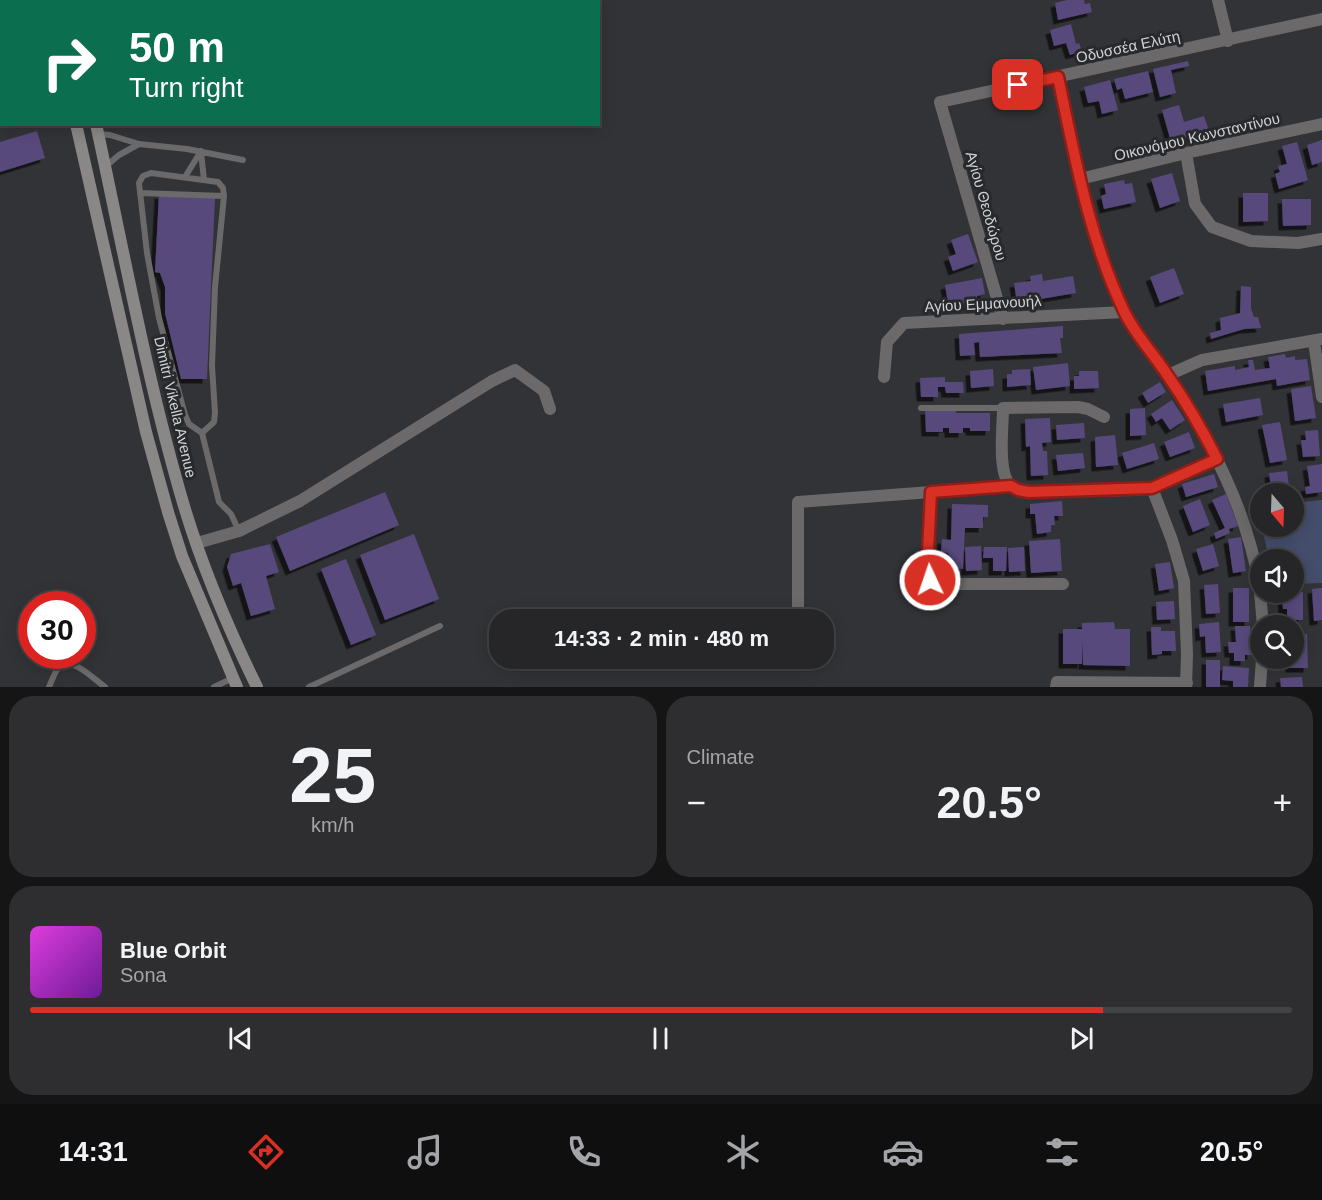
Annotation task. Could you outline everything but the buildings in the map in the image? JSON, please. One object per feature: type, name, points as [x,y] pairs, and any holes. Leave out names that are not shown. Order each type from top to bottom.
[{"type":"main road","points":[[76,126],[146,432],[168,512],[182,556],[235,682]]},
{"type":"main road","name":"Dimitri Vikella Avenue","points":[[97,129],[162,428],[184,508],[231,634],[257,687]]},
{"type":"street","points":[[1218,0],[1228,41]]},
{"type":"street","name":"Οδυσσέα Ελύτη","points":[[940,102],[1322,19]]},
{"type":"street","points":[[1058,77],[1097,247],[1124,312],[1168,375],[1205,435],[1238,503],[1252,549]]},
{"type":"street","name":"Αγίου Θεοδώρου","points":[[940,102],[1004,319]]},
{"type":"street","name":"Οικονόμου Κωνσταντίνου","points":[[1080,179],[1186,153],[1322,124]]},
{"type":"street","points":[[1186,153],[1195,204],[1212,226],[1251,241],[1298,243],[1322,238]]},
{"type":"street","name":"Αγίου Εμμανουήλ","points":[[884,378],[888,342],[904,323],[1124,312]]},
{"type":"street","points":[[1168,375],[1202,360],[1318,341],[1322,397]]},
{"type":"street","points":[[197,543],[239,531],[300,501],[492,381],[515,370],[544,391],[550,409]]},
{"type":"street","points":[[1104,417],[1078,407],[1003,408],[1003,465],[1004,474],[1011,486],[1029,492],[1152,488],[1217,459]]},
{"type":"street","points":[[798,609],[798,502],[1011,486]]},
{"type":"street","points":[[1056,687],[1057,682],[1187,685],[1184,581],[1172,540],[1152,488]]},
{"type":"street","points":[[931,492],[927,572],[930,580],[939,584],[1063,584]]},
{"type":"street","points":[[1260,687],[1261,669]]},
{"type":"lane","points":[[97,129],[139,144],[201,151],[243,160]]},
{"type":"lane","points":[[105,167],[119,155],[139,144]]},
{"type":"lane","points":[[185,177],[201,151]]},
{"type":"lane","points":[[201,151],[204,180]]},
{"type":"lane","points":[[202,434],[214,422],[215,413],[212,366],[215,287],[223,188],[218,182],[151,173],[143,176],[139,183],[147,253],[159,318],[185,416],[189,424],[202,434],[219,502],[231,514],[239,531]]},
{"type":"lane","points":[[140,193],[224,196]]},
{"type":"lane","points":[[921,408],[1003,408]]},
{"type":"lane","points":[[309,687],[440,626]]},
{"type":"lane","points":[[49,687],[59,667],[66,663],[76,665],[105,687]]},
{"type":"lane","points":[[214,687],[235,682]]},
{"type":"shaded area","points":[[1322,500],[1322,583],[1304,584],[1304,549],[1267,549],[1264,537],[1304,537],[1304,502]]},
{"type":"route","points":[[930,580],[927,572],[931,492],[1011,486],[1029,492],[1135,490],[1152,488],[1217,459],[1168,375],[1124,312],[1097,247],[1058,77],[1018,85]]}]
